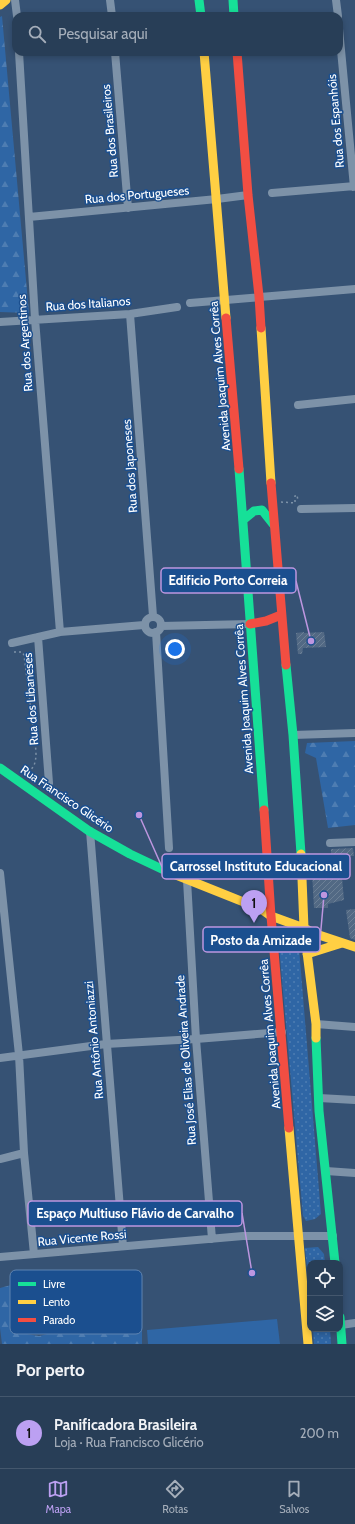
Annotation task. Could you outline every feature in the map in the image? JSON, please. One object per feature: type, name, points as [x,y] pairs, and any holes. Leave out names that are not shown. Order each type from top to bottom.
[{"type":"main road","points":[[0,5],[6,0]]},
{"type":"main road","points":[[199,0],[200,12]]},
{"type":"main road","points":[[233,0],[234,12]]},
{"type":"main road","name":"Avenida Joaquim Alves Corrêa","points":[[204,56],[226,301],[243,520],[271,916],[308,1344]]},
{"type":"main road","points":[[237,56],[248,195],[259,296],[271,500],[293,735],[301,848],[304,928],[316,1024],[319,1098],[335,1260]]},
{"type":"main road","points":[[243,520],[252,512],[262,510],[273,524]]},
{"type":"main road","points":[[250,624],[266,621],[281,614]]},
{"type":"main road","name":"Rua Francisco Glicério","points":[[0,768],[90,831],[141,859],[188,880],[261,909],[271,916],[316,934],[355,947]]},
{"type":"main road","points":[[308,954],[342,943]]},
{"type":"main road","points":[[341,1332],[342,1344]]},
{"type":"street","points":[[15,0],[16,12]]},
{"type":"street","points":[[110,0],[112,12]]},
{"type":"street","points":[[336,0],[338,12]]},
{"type":"street","name":"Rua dos Argentinos","points":[[19,56],[35,319],[60,632]]},
{"type":"street","name":"Rua dos Brasileiros","points":[[115,56],[128,208]]},
{"type":"street","name":"Rua dos Espanhóis","points":[[342,56],[354,186]]},
{"type":"street","points":[[272,193],[354,186]]},
{"type":"street","name":"Rua dos Portugueses","points":[[29,217],[248,195]]},
{"type":"street","points":[[190,303],[355,289]]},
{"type":"street","name":"Rua dos Italianos","points":[[0,322],[130,314],[177,307]]},
{"type":"street","name":"Rua dos Japoneses","points":[[130,314],[153,616]]},
{"type":"street","points":[[298,405],[355,399]]},
{"type":"street","points":[[301,509],[355,508]]},
{"type":"street","points":[[144,625],[146,620],[153,616],[160,621],[159,629],[169,848]]},
{"type":"street","points":[[144,625],[149,632],[159,629],[250,624]]},
{"type":"street","points":[[13,643],[60,632],[144,625]]},
{"type":"street","name":"Rua dos Libaneses","points":[[38,637],[49,783]]},
{"type":"street","points":[[293,735],[355,733]]},
{"type":"street","name":"Rua Antônio Antoniazzi","points":[[90,831],[123,1246]]},
{"type":"street","points":[[330,843],[355,842]]},
{"type":"street","points":[[0,873],[4,956],[19,1055],[24,1153],[34,1254]]},
{"type":"street","name":"Rua José Elias de Oliveira Andrade","points":[[188,880],[196,1039],[212,1239]]},
{"type":"street","points":[[316,1024],[355,1027]]},
{"type":"street","points":[[0,1058],[106,1044],[282,1032]]},
{"type":"street","points":[[319,1098],[355,1100]]},
{"type":"street","points":[[0,1159],[24,1153]]},
{"type":"street","points":[[326,1171],[355,1173]]},
{"type":"street","name":"Rua Vicente Rossi","points":[[0,1256],[243,1236],[333,1236]]},
{"type":"street","points":[[343,1321],[355,1323]]},
{"type":"path","points":[[271,500],[295,503],[295,496],[297,495],[299,507],[301,509]]},
{"type":"path","points":[[13,643],[14,652],[22,652],[24,655],[36,751],[36,764],[34,768],[25,775]]},
{"type":"green space","points":[[2,16],[29,313],[0,312],[0,17]]},
{"type":"green space","points":[[355,741],[355,825],[328,828],[316,758],[305,753],[307,743]]},
{"type":"green space","points":[[285,931],[298,936],[321,1214],[315,1219],[306,1221],[303,1216],[279,946],[280,938]]},
{"type":"green space","points":[[318,1247],[324,1254],[325,1260],[307,1260],[307,1268],[305,1248]]},
{"type":"green space","points":[[10,1285],[10,1334],[39,1336],[47,1334],[142,1334],[142,1344],[2,1344],[0,1328],[0,1288]]},
{"type":"green space","points":[[277,1319],[280,1344],[148,1344],[147,1330]]},
{"type":"green space","points":[[313,1332],[330,1332],[331,1344],[314,1344]]},
{"type":"building","points":[[324,632],[326,647],[303,648],[302,654],[298,654],[296,633]]},
{"type":"building","points":[[353,848],[354,856],[340,856],[344,900],[328,904],[328,908],[314,908],[312,872],[331,870],[331,849]]},
{"type":"building","points":[[355,909],[355,940],[350,938],[346,910]]},
{"type":"traffic: fast","points":[[199,0],[200,12]]},
{"type":"traffic: fast","points":[[233,0],[234,12]]},
{"type":"traffic: fast","points":[[239,469],[264,810]]},
{"type":"traffic: fast","points":[[243,520],[254,511],[262,510],[273,524]]},
{"type":"traffic: fast","points":[[286,665],[293,735],[301,854]]},
{"type":"traffic: fast","points":[[0,768],[89,831],[130,854],[166,871]]},
{"type":"traffic: fast","points":[[316,1038],[319,1111],[335,1260]]},
{"type":"traffic: fast","points":[[341,1332],[342,1344]]},
{"type":"traffic: slow","points":[[0,5],[6,0]]},
{"type":"traffic: slow","points":[[204,56],[226,318]]},
{"type":"traffic: slow","points":[[261,328],[271,483]]},
{"type":"traffic: slow","points":[[301,854],[304,928],[316,1024],[316,1038]]},
{"type":"traffic: slow","points":[[166,871],[261,909],[271,916],[316,934],[355,947]]},
{"type":"traffic: slow","points":[[307,954],[342,943]]},
{"type":"traffic: slow","points":[[289,1128],[308,1344]]},
{"type":"traffic: jam","points":[[237,56],[248,195],[261,328]]},
{"type":"traffic: jam","points":[[226,318],[239,469]]},
{"type":"traffic: jam","points":[[271,483],[286,665]]},
{"type":"traffic: jam","points":[[250,624],[266,621],[281,615]]},
{"type":"traffic: jam","points":[[264,810],[271,916],[289,1128]]},
{"type":"place","name":"Edificio Porto Correia","points":[[311,641]]},
{"type":"place","name":"Carrossel Instituto Educacional","points":[[139,815]]},
{"type":"place","name":"Posto da Amizade","points":[[324,895]]},
{"type":"place","name":"Panificadora Brasileira","points":[[254,923]]},
{"type":"place","name":"Espaço Multiuso Flávio de Carvalho","points":[[252,1273]]}]
